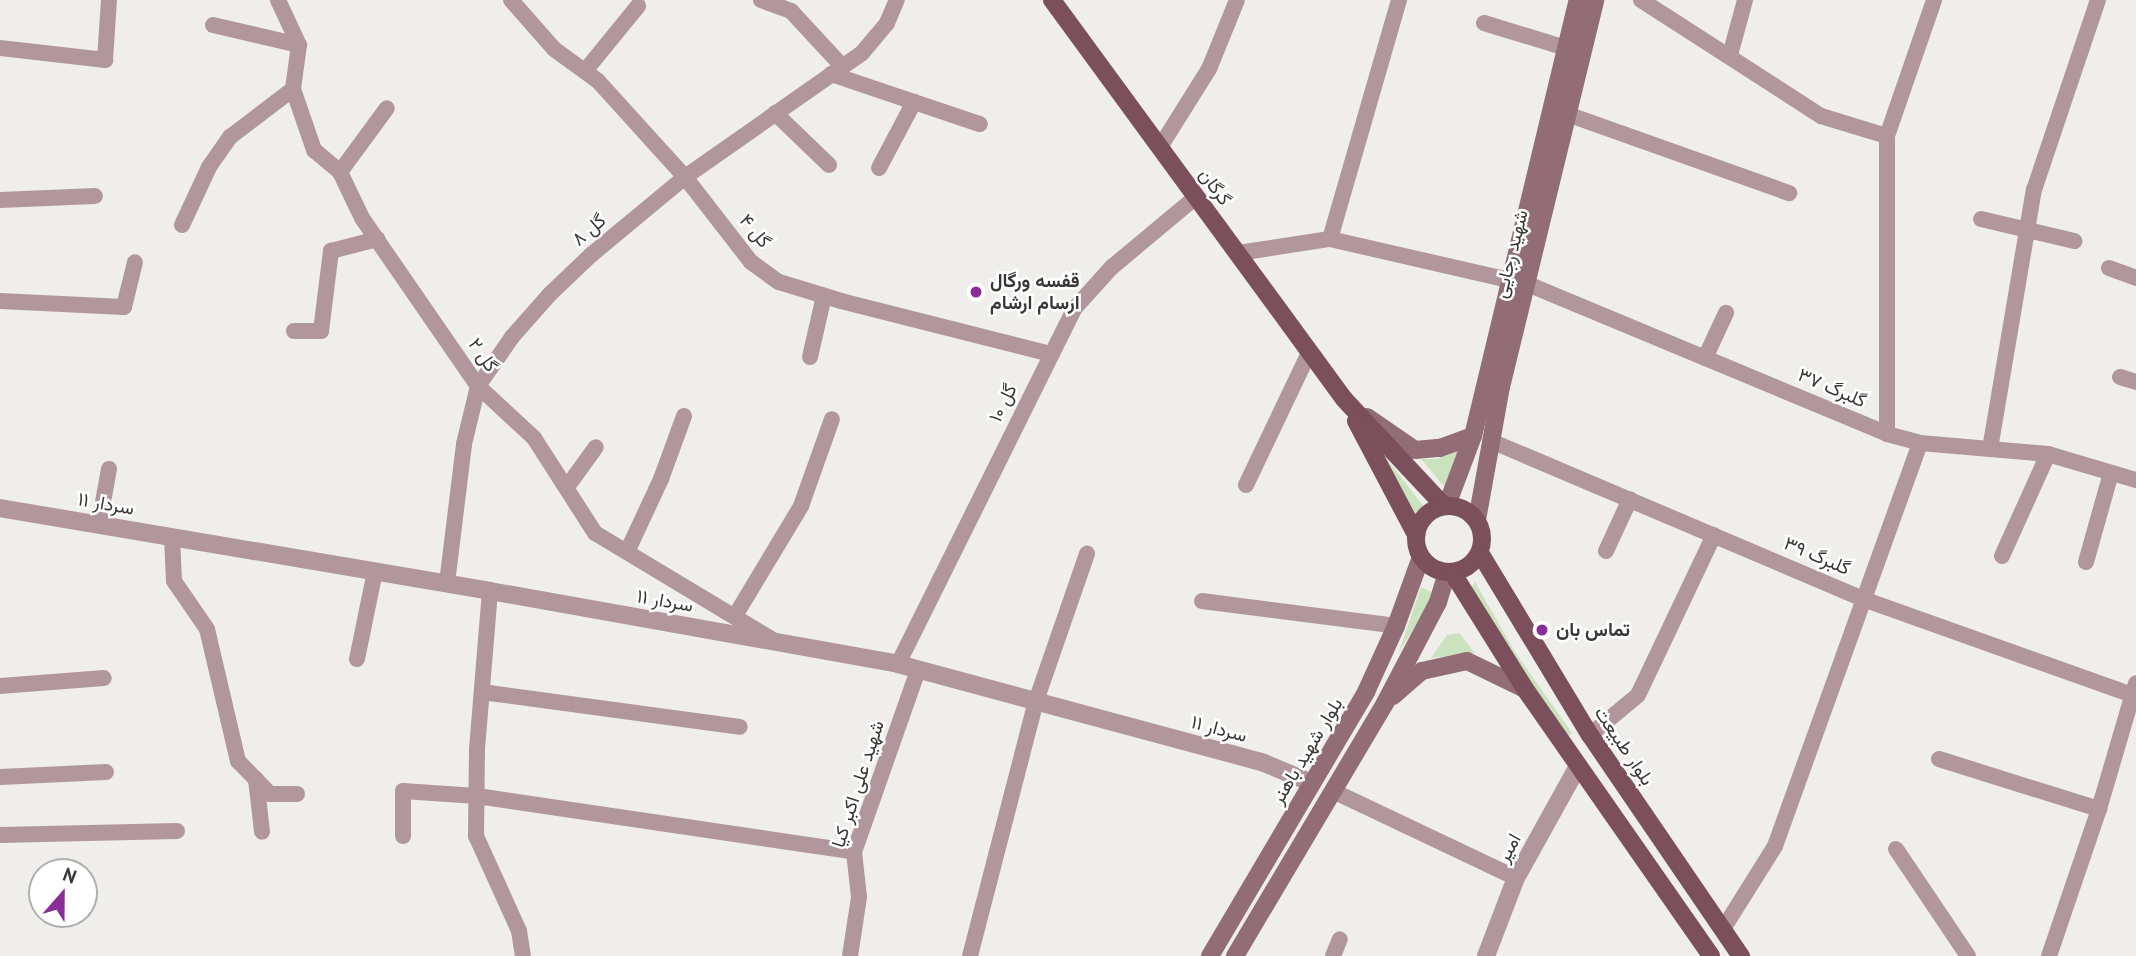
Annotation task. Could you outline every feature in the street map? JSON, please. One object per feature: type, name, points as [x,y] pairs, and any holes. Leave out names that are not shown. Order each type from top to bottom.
[{"type":"main road","name":"گرگان","points":[[1052,0],[1344,399]]},
{"type":"main road","name":"شهید رجایی","points":[[1477,520],[1482,439],[1578,0]]},
{"type":"main road","name":"شهید رجایی","points":[[1517,281],[1567,114],[1595,0]]},
{"type":"main road","points":[[1344,399],[1415,450],[1482,439]]},
{"type":"main road","points":[[1344,399],[1445,506],[1469,512],[1477,520],[1483,542],[1473,563],[1449,572],[1430,566],[1421,557],[1416,535],[1344,399]]},
{"type":"main road","name":"شهید رجایی","points":[[1445,506],[1482,439]]},
{"type":"main road","points":[[1416,535],[1426,514],[1445,506]]},
{"type":"main road","name":"بلوار طبیعت","points":[[1479,553],[1590,735],[1741,956]]},
{"type":"main road","name":"بلوار شهید باهنر","points":[[1210,956],[1366,692],[1396,626],[1421,557]]},
{"type":"main road","points":[[1449,572],[1525,689],[1711,956]]},
{"type":"main road","points":[[1235,956],[1385,703],[1438,602],[1449,572]]},
{"type":"main road","points":[[1385,703],[1422,671],[1466,662],[1525,689]]},
{"type":"street","points":[[0,48],[105,60],[109,0]]},
{"type":"street","points":[[278,0],[299,45]]},
{"type":"street","name":"گل ۴","points":[[511,0],[516,9],[554,49],[598,80],[685,177],[751,261],[779,282],[1049,354]]},
{"type":"street","points":[[761,0],[791,11],[836,70],[914,102],[980,124]]},
{"type":"street","name":"گل ۸","points":[[447,583],[464,444],[478,386],[512,337],[550,294],[685,177],[862,53],[887,23],[897,0]]},
{"type":"street","points":[[1160,147],[1209,69],[1237,0]]},
{"type":"street","points":[[1237,253],[1330,239],[1398,0]]},
{"type":"street","points":[[1641,0],[1821,116],[1887,136]]},
{"type":"street","points":[[1730,55],[1745,0]]},
{"type":"street","points":[[1887,433],[1887,136],[1934,0]]},
{"type":"street","points":[[1990,449],[2034,190],[2098,0]]},
{"type":"street","points":[[585,71],[638,6]]},
{"type":"street","points":[[1484,23],[1566,48]]},
{"type":"street","points":[[213,25],[299,45]]},
{"type":"street","name":"گل ۲","points":[[299,45],[293,89],[314,150],[340,172],[362,218],[478,386],[534,438],[595,533],[779,643]]},
{"type":"street","points":[[182,225],[209,167],[230,137],[293,89]]},
{"type":"street","points":[[879,168],[914,102]]},
{"type":"street","points":[[340,172],[387,107]]},
{"type":"street","points":[[775,113],[829,165]]},
{"type":"street","points":[[1567,114],[1789,193]]},
{"type":"street","points":[[0,200],[95,196]]},
{"type":"street","name":"گل ۱۰","points":[[898,664],[1049,354],[1074,309],[1112,267],[1196,197]]},
{"type":"street","points":[[1981,219],[2074,241]]},
{"type":"street","points":[[294,331],[321,331],[331,251],[377,239]]},
{"type":"street","name":"گلبرگ ۳۷","points":[[1330,239],[1517,281],[1887,433],[1920,443],[2048,454],[2136,480]]},
{"type":"street","points":[[0,302],[124,307],[135,262]]},
{"type":"street","points":[[2109,268],[2136,278]]},
{"type":"street","points":[[810,357],[824,296]]},
{"type":"street","points":[[1705,358],[1726,313]]},
{"type":"street","points":[[1246,485],[1310,351]]},
{"type":"street","points":[[626,552],[661,479],[684,416]]},
{"type":"street","points":[[735,616],[801,506],[832,419]]},
{"type":"street","name":"گلبرگ ۳۹","points":[[1482,439],[1863,599],[2134,689]]},
{"type":"street","points":[[1723,929],[1775,846],[1920,443]]},
{"type":"street","points":[[567,487],[596,447]]},
{"type":"street","points":[[2002,556],[2048,454]]},
{"type":"street","points":[[99,524],[109,469]]},
{"type":"street","points":[[2085,562],[2111,473]]},
{"type":"street","points":[[1606,551],[1630,499]]},
{"type":"street","name":"سردار ۱۱","points":[[0,508],[490,590],[898,664],[1264,763],[1312,783]]},
{"type":"street","points":[[1590,735],[1639,695],[1714,535]]},
{"type":"street","points":[[172,537],[174,580],[207,629],[238,761],[270,794],[298,794]]},
{"type":"street","points":[[970,956],[1036,701],[1087,554]]},
{"type":"street","points":[[357,659],[375,571]]},
{"type":"street","points":[[490,590],[482,692],[476,836],[519,931],[523,956]]},
{"type":"street","points":[[1202,601],[1396,626]]},
{"type":"street","name":"شهید علی اکبر کیا","points":[[850,956],[859,897],[855,852],[918,670]]},
{"type":"street","points":[[0,686],[104,678]]},
{"type":"street","points":[[2049,956],[2099,808],[2134,689]]},
{"type":"street","points":[[482,692],[740,727]]},
{"type":"street","points":[[1940,759],[2099,808]]},
{"type":"street","name":"امیر","points":[[1486,956],[1516,878],[1578,766]]},
{"type":"street","points":[[0,777],[106,772]]},
{"type":"street","points":[[256,779],[262,832]]},
{"type":"street","points":[[402,836],[403,791],[477,796],[855,852]]},
{"type":"street","points":[[1333,791],[1516,878]]},
{"type":"street","points":[[0,835],[177,831]]},
{"type":"street","points":[[1896,849],[1968,956]]},
{"type":"street","points":[[1333,956],[1340,939]]},
{"type":"green space","points":[[1372,440],[1425,508],[1417,518]]},
{"type":"green space","points":[[1465,442],[1447,490],[1421,459],[1436,459],[1454,453]]},
{"type":"green space","points":[[1475,582],[1515,652],[1572,733],[1568,737],[1466,597]]},
{"type":"green space","points":[[1421,587],[1435,594],[1399,652]]},
{"type":"green space","points":[[1459,633],[1475,653],[1431,658],[1447,635]]},
{"type":"place","name":"قفسه ورگال ارسام ارشام","points":[[976,292]]},
{"type":"place","name":"تماس بان","points":[[1542,630]]}]
